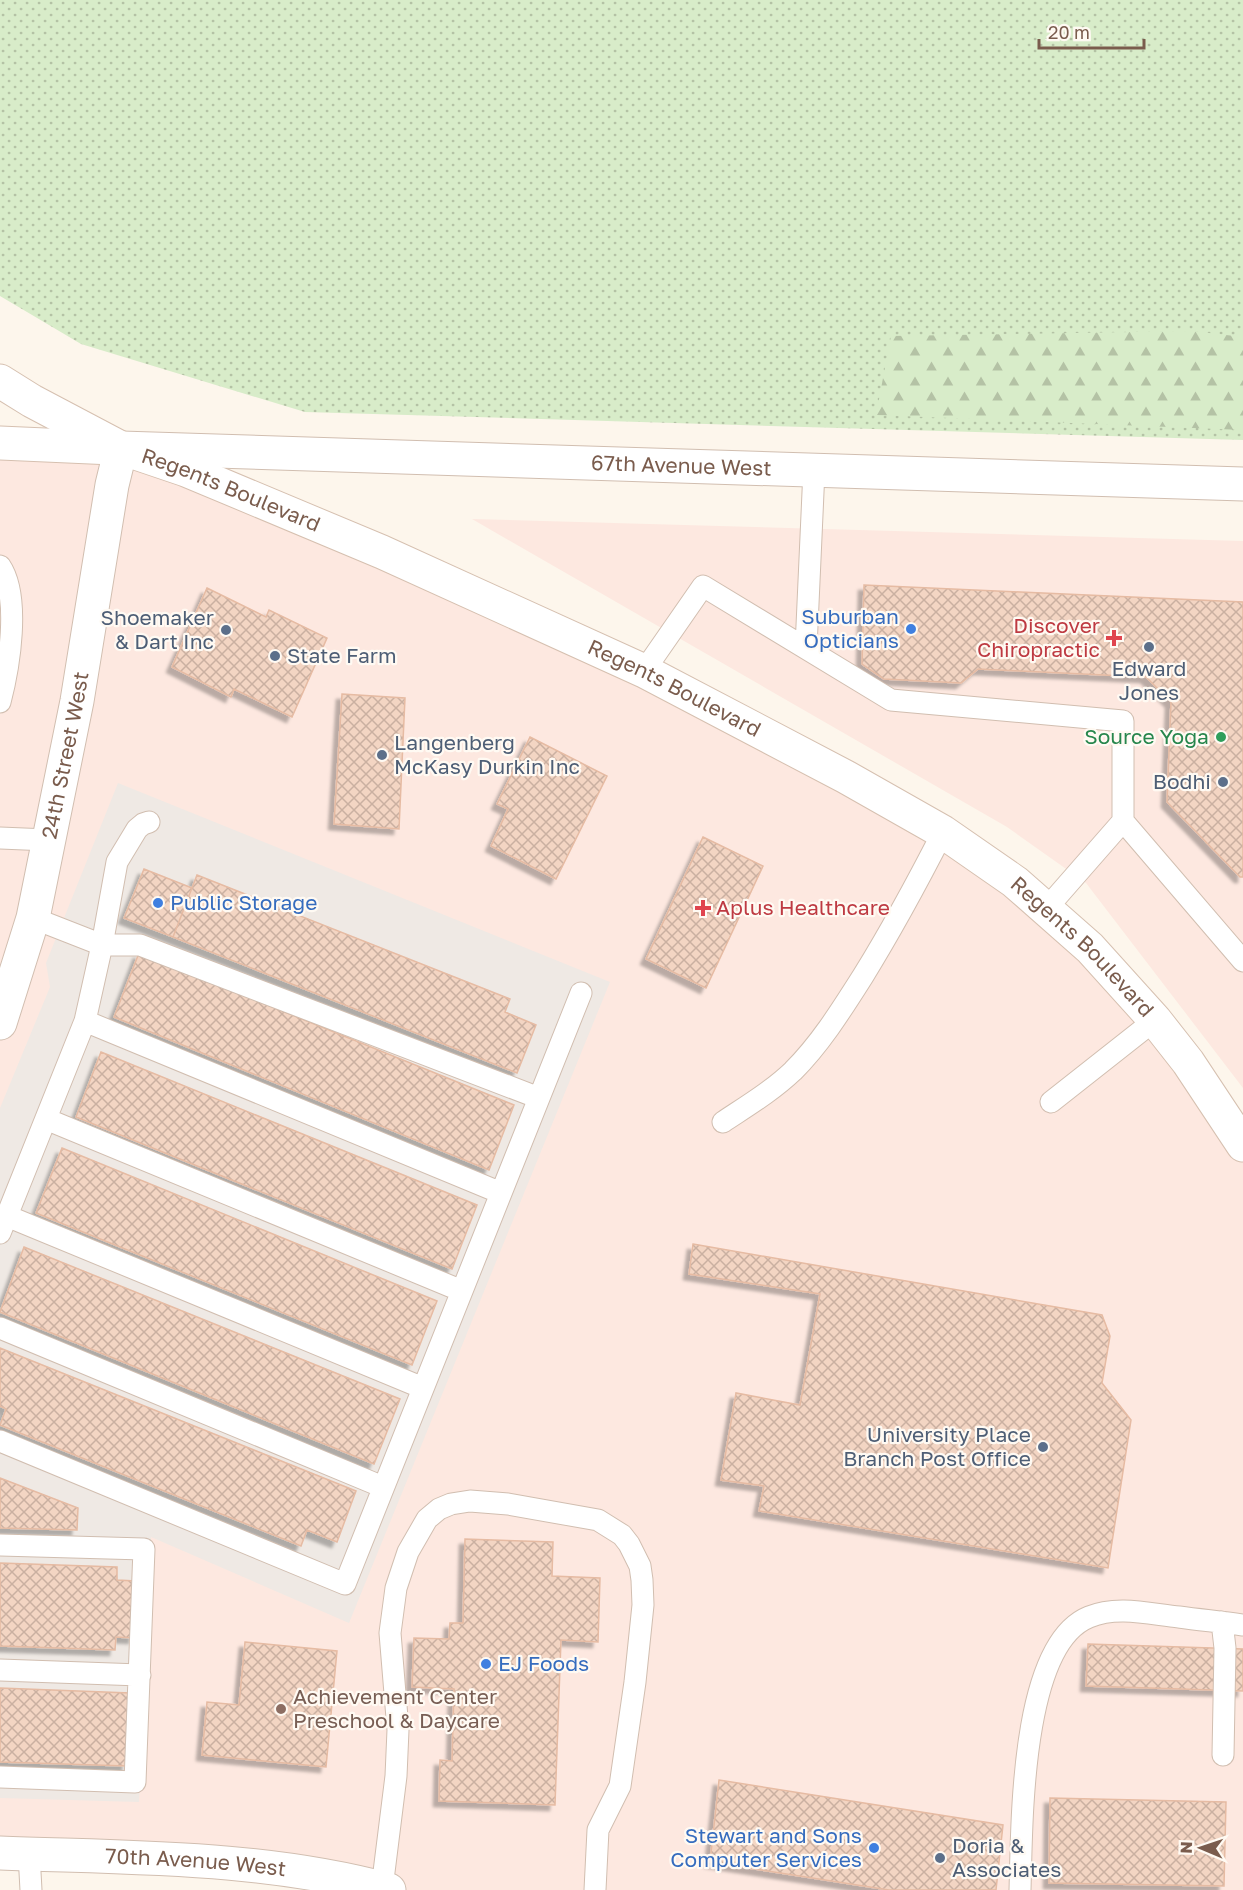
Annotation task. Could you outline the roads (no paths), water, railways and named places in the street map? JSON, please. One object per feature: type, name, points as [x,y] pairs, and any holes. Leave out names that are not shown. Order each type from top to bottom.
[{"type":"street","name":"Regents Boulevard","points":[[0,381],[32,401],[121,448],[186,470],[382,552],[644,671],[846,777],[943,832],[1015,882],[1090,948],[1155,1020],[1188,1062],[1243,1145]]},
{"type":"street","name":"67th Avenue West","points":[[0,443],[1243,484]]},
{"type":"street","name":"24th Street West","points":[[0,1023],[33,918],[77,701],[112,485],[121,448]]},
{"type":"street","name":"70th Avenue West","points":[[14,1853],[194,1860],[301,1870],[371,1887]]},
{"type":"lane","points":[[806,648],[814,470]]},
{"type":"lane","points":[[0,566],[8,588],[11,606],[8,663],[0,702]]},
{"type":"lane","points":[[644,671],[704,586],[891,700],[1123,721],[1123,820],[1243,961]]},
{"type":"lane","points":[[1046,909],[1123,820]]},
{"type":"lane","points":[[149,822],[137,829],[117,862],[85,1021],[4,1224],[423,1388]]},
{"type":"lane","points":[[723,1122],[776,1085],[820,1041],[882,946],[943,832]]},
{"type":"lane","points":[[0,838],[48,840]]},
{"type":"lane","points":[[33,918],[102,945],[140,945],[539,1098]]},
{"type":"lane","points":[[0,1441],[345,1584],[581,993]]},
{"type":"lane","points":[[1050,1102],[1155,1020]]},
{"type":"lane","points":[[85,1021],[501,1193]]},
{"type":"lane","points":[[46,1119],[462,1291]]},
{"type":"lane","points":[[0,1328],[383,1487]]},
{"type":"lane","points":[[371,1887],[397,1764],[398,1730],[390,1633],[396,1588],[408,1552],[427,1519],[439,1509],[451,1504],[470,1501],[508,1504],[598,1520],[622,1535],[633,1550],[640,1566],[643,1598],[635,1682],[620,1786],[598,1830],[595,1890]]},
{"type":"lane","points":[[0,1545],[144,1549],[135,1782],[0,1777]]},
{"type":"lane","points":[[1020,1890],[1024,1783],[1040,1687],[1058,1642],[1072,1626],[1088,1617],[1117,1611],[1243,1625]]},
{"type":"lane","points":[[1222,1622],[1225,1648],[1223,1755]]},
{"type":"lane","points":[[0,1670],[140,1674]]},
{"type":"lane","points":[[14,1853],[31,1890]]},
{"type":"place","name":"Suburban Opticians","points":[[911,629]]},
{"type":"place","name":"Shoemaker & Dart Inc","points":[[226,630]]},
{"type":"place","name":"Discover Chiropractic","points":[[1114,638]]},
{"type":"place","name":"Edward Jones","points":[[1149,647]]},
{"type":"place","name":"State Farm","points":[[275,656]]},
{"type":"place","name":"Source Yoga","points":[[1221,737]]},
{"type":"place","name":"Langenberg McKasy Durkin Inc","points":[[382,755]]},
{"type":"place","name":"Bodhi","points":[[1223,782]]},
{"type":"place","name":"Public Storage","points":[[158,903]]},
{"type":"place","name":"Aplus Healthcare","points":[[703,908]]},
{"type":"place","name":"University Place Branch Post Office","points":[[1043,1447]]},
{"type":"place","name":"EJ Foods","points":[[486,1664]]},
{"type":"place","name":"Achievement Center Preschool & Daycare","points":[[281,1709]]},
{"type":"place","name":"Stewart and Sons Computer Services","points":[[874,1848]]},
{"type":"place","name":"Doria & Associates","points":[[940,1858]]}]
